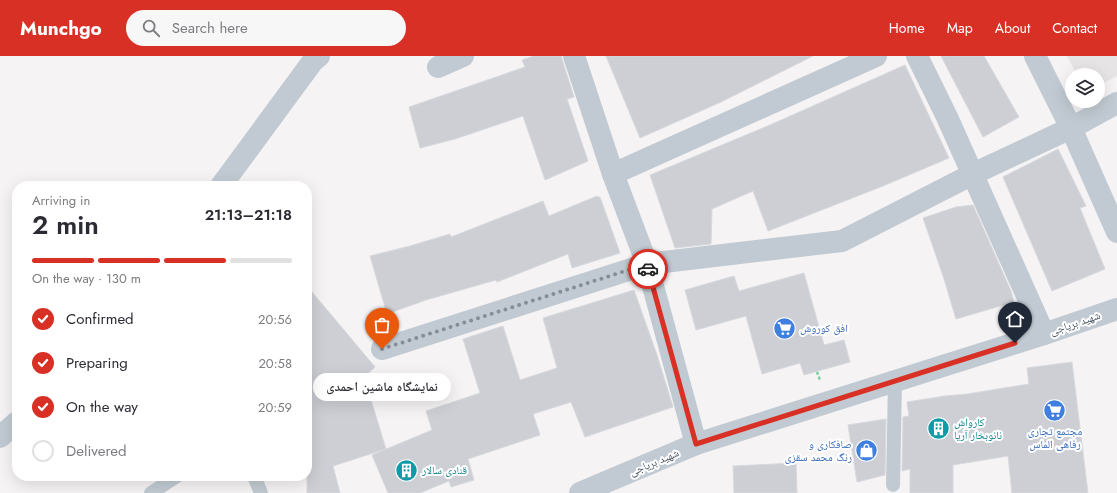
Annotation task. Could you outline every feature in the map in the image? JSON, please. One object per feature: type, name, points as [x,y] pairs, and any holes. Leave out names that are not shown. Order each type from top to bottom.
[{"type":"street","points":[[225,181],[313,61],[319,56]]},
{"type":"street","points":[[438,67],[463,56]]},
{"type":"street","points":[[574,56],[613,174],[647,264],[696,444]]},
{"type":"street","points":[[613,174],[876,56]]},
{"type":"street","points":[[917,56],[947,117],[1044,334]]},
{"type":"street","points":[[1036,56],[1071,128],[1117,232]]},
{"type":"street","points":[[382,349],[647,264],[842,241],[973,174],[1071,128],[1117,103]]},
{"type":"street","name":"شهید بریاجی","points":[[580,493],[696,444],[1044,334],[1117,309]]},
{"type":"street","points":[[0,437],[12,426]]},
{"type":"lane","points":[[893,485],[895,381]]},
{"type":"lane","points":[[151,493],[169,481]]},
{"type":"lane","points":[[256,481],[261,493]]},
{"type":"shaded area","points":[[1067,56],[1117,56],[1117,76],[1105,82],[1105,68],[1073,68]]},
{"type":"building","points":[[534,56],[561,56],[574,97],[567,99],[588,161],[545,180],[523,116],[455,139],[420,148],[409,107],[525,67],[522,60]]},
{"type":"building","points":[[606,56],[813,56],[721,102],[640,138]]},
{"type":"building","points":[[941,56],[984,56],[1019,117],[983,137]]},
{"type":"building","points":[[905,65],[949,158],[883,186],[768,231],[753,191],[712,209],[711,244],[675,248],[650,175],[770,125]]},
{"type":"building","points":[[1058,149],[1086,206],[1080,208],[1105,269],[1052,291],[1003,177]]},
{"type":"building","points":[[597,196],[600,197],[620,253],[572,268],[568,254],[497,282],[496,280],[426,300],[387,314],[370,256],[450,234],[451,237],[543,201],[549,216]]},
{"type":"building","points":[[973,205],[1011,291],[1014,302],[956,319],[923,218],[956,207]]},
{"type":"building","name":"افق کوروش","points":[[804,273],[824,345],[844,340],[850,362],[804,375],[800,363],[762,374],[746,316],[696,330],[685,290],[734,276],[739,291]]},
{"type":"building","points":[[634,290],[657,355],[673,407],[585,437],[571,402],[533,414],[540,435],[468,459],[474,480],[451,487],[449,481],[420,493],[388,493],[372,455],[432,430],[426,411],[480,393],[463,339],[503,326],[520,380],[557,368],[543,318]]},
{"type":"building","points":[[312,292],[375,367],[364,377],[386,449],[333,466],[340,493],[307,493],[307,481],[312,481]]},
{"type":"building","points":[[1072,362],[1088,493],[1012,493],[1008,456],[953,465],[953,493],[910,493],[910,469],[902,471],[903,417],[909,416],[907,402],[1029,384],[1027,368]]},
{"type":"building","name":"صافکاری و رنگ محمد سقزی","points":[[886,419],[885,475],[857,482],[848,425]]},
{"type":"building","points":[[796,463],[797,493],[734,493],[733,466]]},
{"type":"way so far","points":[[382,349],[647,264],[648,269]]},
{"type":"place","name":"افق کوروش","points":[[784,328]]},
{"type":"place","name":"نمایشگاه ماشین احمدی","points":[[382,349]]},
{"type":"place","name":"مجتمع تجاری رفاهی الماس","points":[[1055,411]]},
{"type":"place","name":"کارواش نانوبخار آریا","points":[[938,428]]},
{"type":"place","name":"صافکاری و رنگ محمد سقزی","points":[[867,450]]},
{"type":"place","name":"قنادی سالار","points":[[406,470]]},
{"type":"route","points":[[648,269],[696,444],[1015,343]]}]
